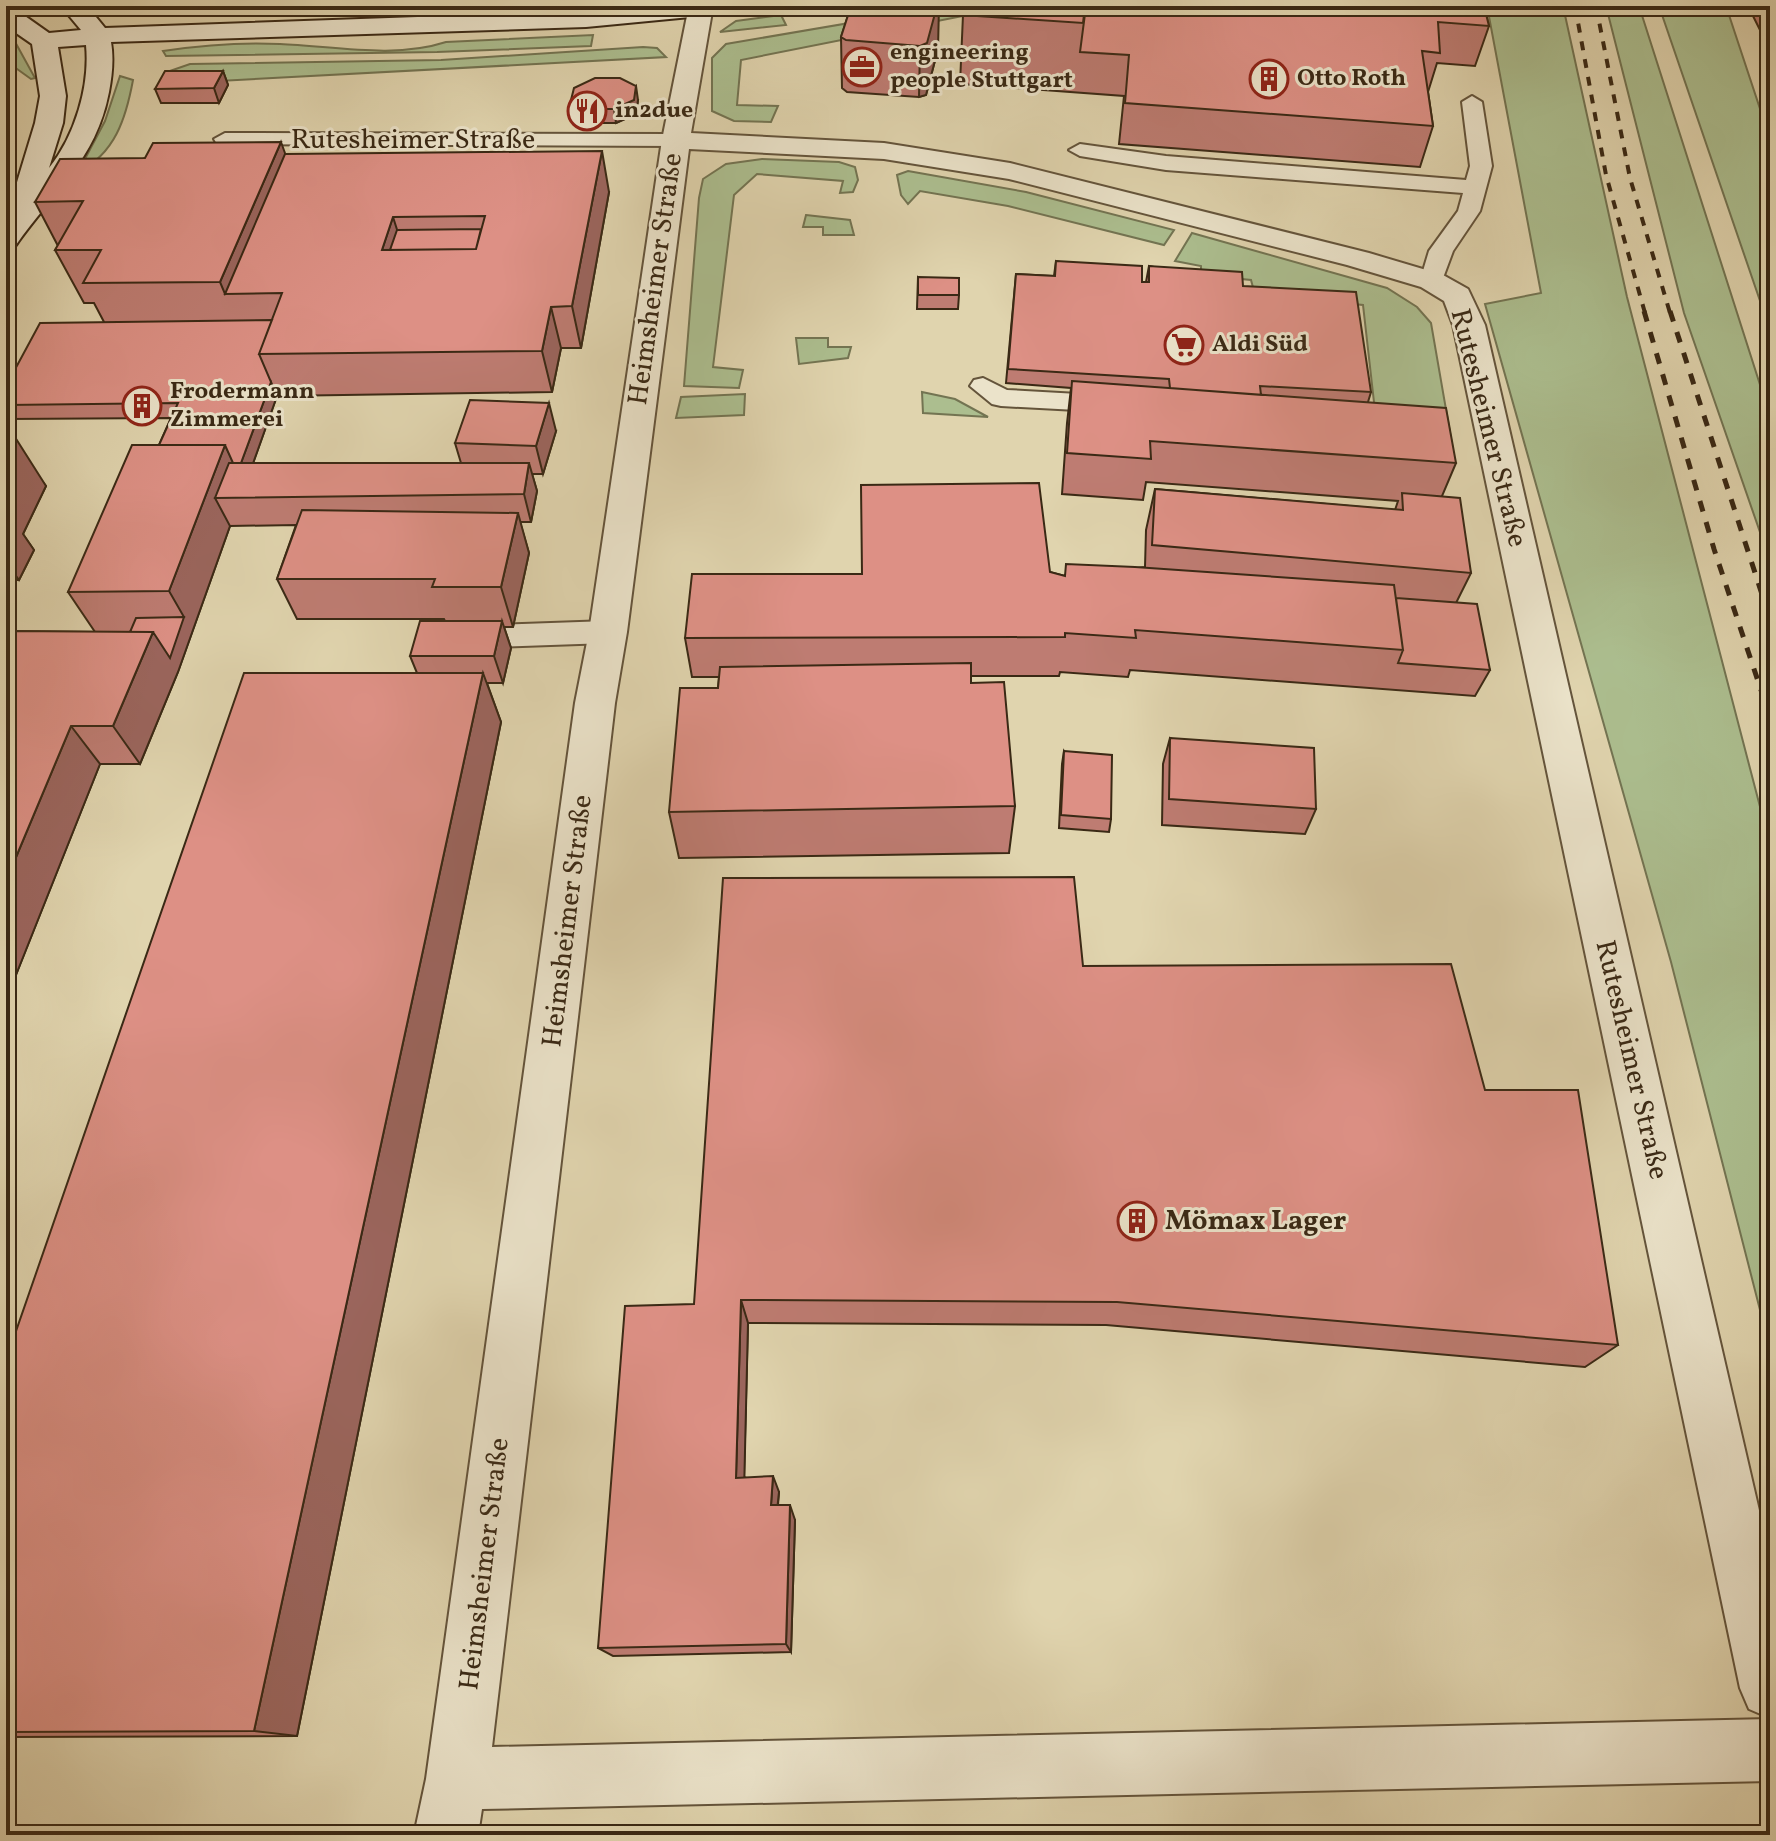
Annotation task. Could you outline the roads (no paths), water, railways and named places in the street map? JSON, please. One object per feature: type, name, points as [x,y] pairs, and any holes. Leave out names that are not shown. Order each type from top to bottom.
[{"type":"street","points":[[13,228],[71,158],[88,120],[100,73],[97,35],[73,6]]},
{"type":"street","points":[[6,14],[44,41],[97,35],[544,20],[732,6]]},
{"type":"street","name":"Heimsheimer Straße","points":[[451,1807],[595,703],[608,632],[676,140],[701,8]]},
{"type":"street","points":[[13,228],[49,123],[53,96],[44,41]]},
{"type":"street","name":"Rutesheimer Straße","points":[[676,140],[884,151],[1010,171],[1358,259],[1432,281],[1457,296],[1469,325],[1770,1688]]},
{"type":"street","points":[[451,1807],[1770,1750]]},
{"type":"lane","points":[[1432,281],[1441,251],[1469,211],[1481,166],[1472,102]]},
{"type":"lane","name":"Rutesheimer Straße","points":[[225,139],[676,140]]},
{"type":"lane","points":[[1080,150],[1166,163],[1475,187]]},
{"type":"lane","points":[[983,386],[1001,398],[1137,406]]},
{"type":"lane","points":[[436,638],[608,632]]},
{"type":"railway","points":[[1575,6],[1606,175],[1645,313]]},
{"type":"railway","points":[[1596,6],[1630,178],[1670,313]]},
{"type":"railway","points":[[1644,311],[1714,549],[1767,708]]},
{"type":"railway","points":[[1670,311],[1770,619]]},
{"type":"railway","points":[[1767,706],[1770,716]]},
{"type":"place","name":"engineering people Stuttgart","points":[[862,67]]},
{"type":"place","name":"Otto Roth","points":[[1269,79]]},
{"type":"place","name":"in2due","points":[[587,111]]},
{"type":"place","name":"Aldi Süd","points":[[1184,345]]},
{"type":"place","name":"Frodermann Zimmerei","points":[[142,406]]},
{"type":"place","name":"Mömax Lager","points":[[1137,1221]]}]
